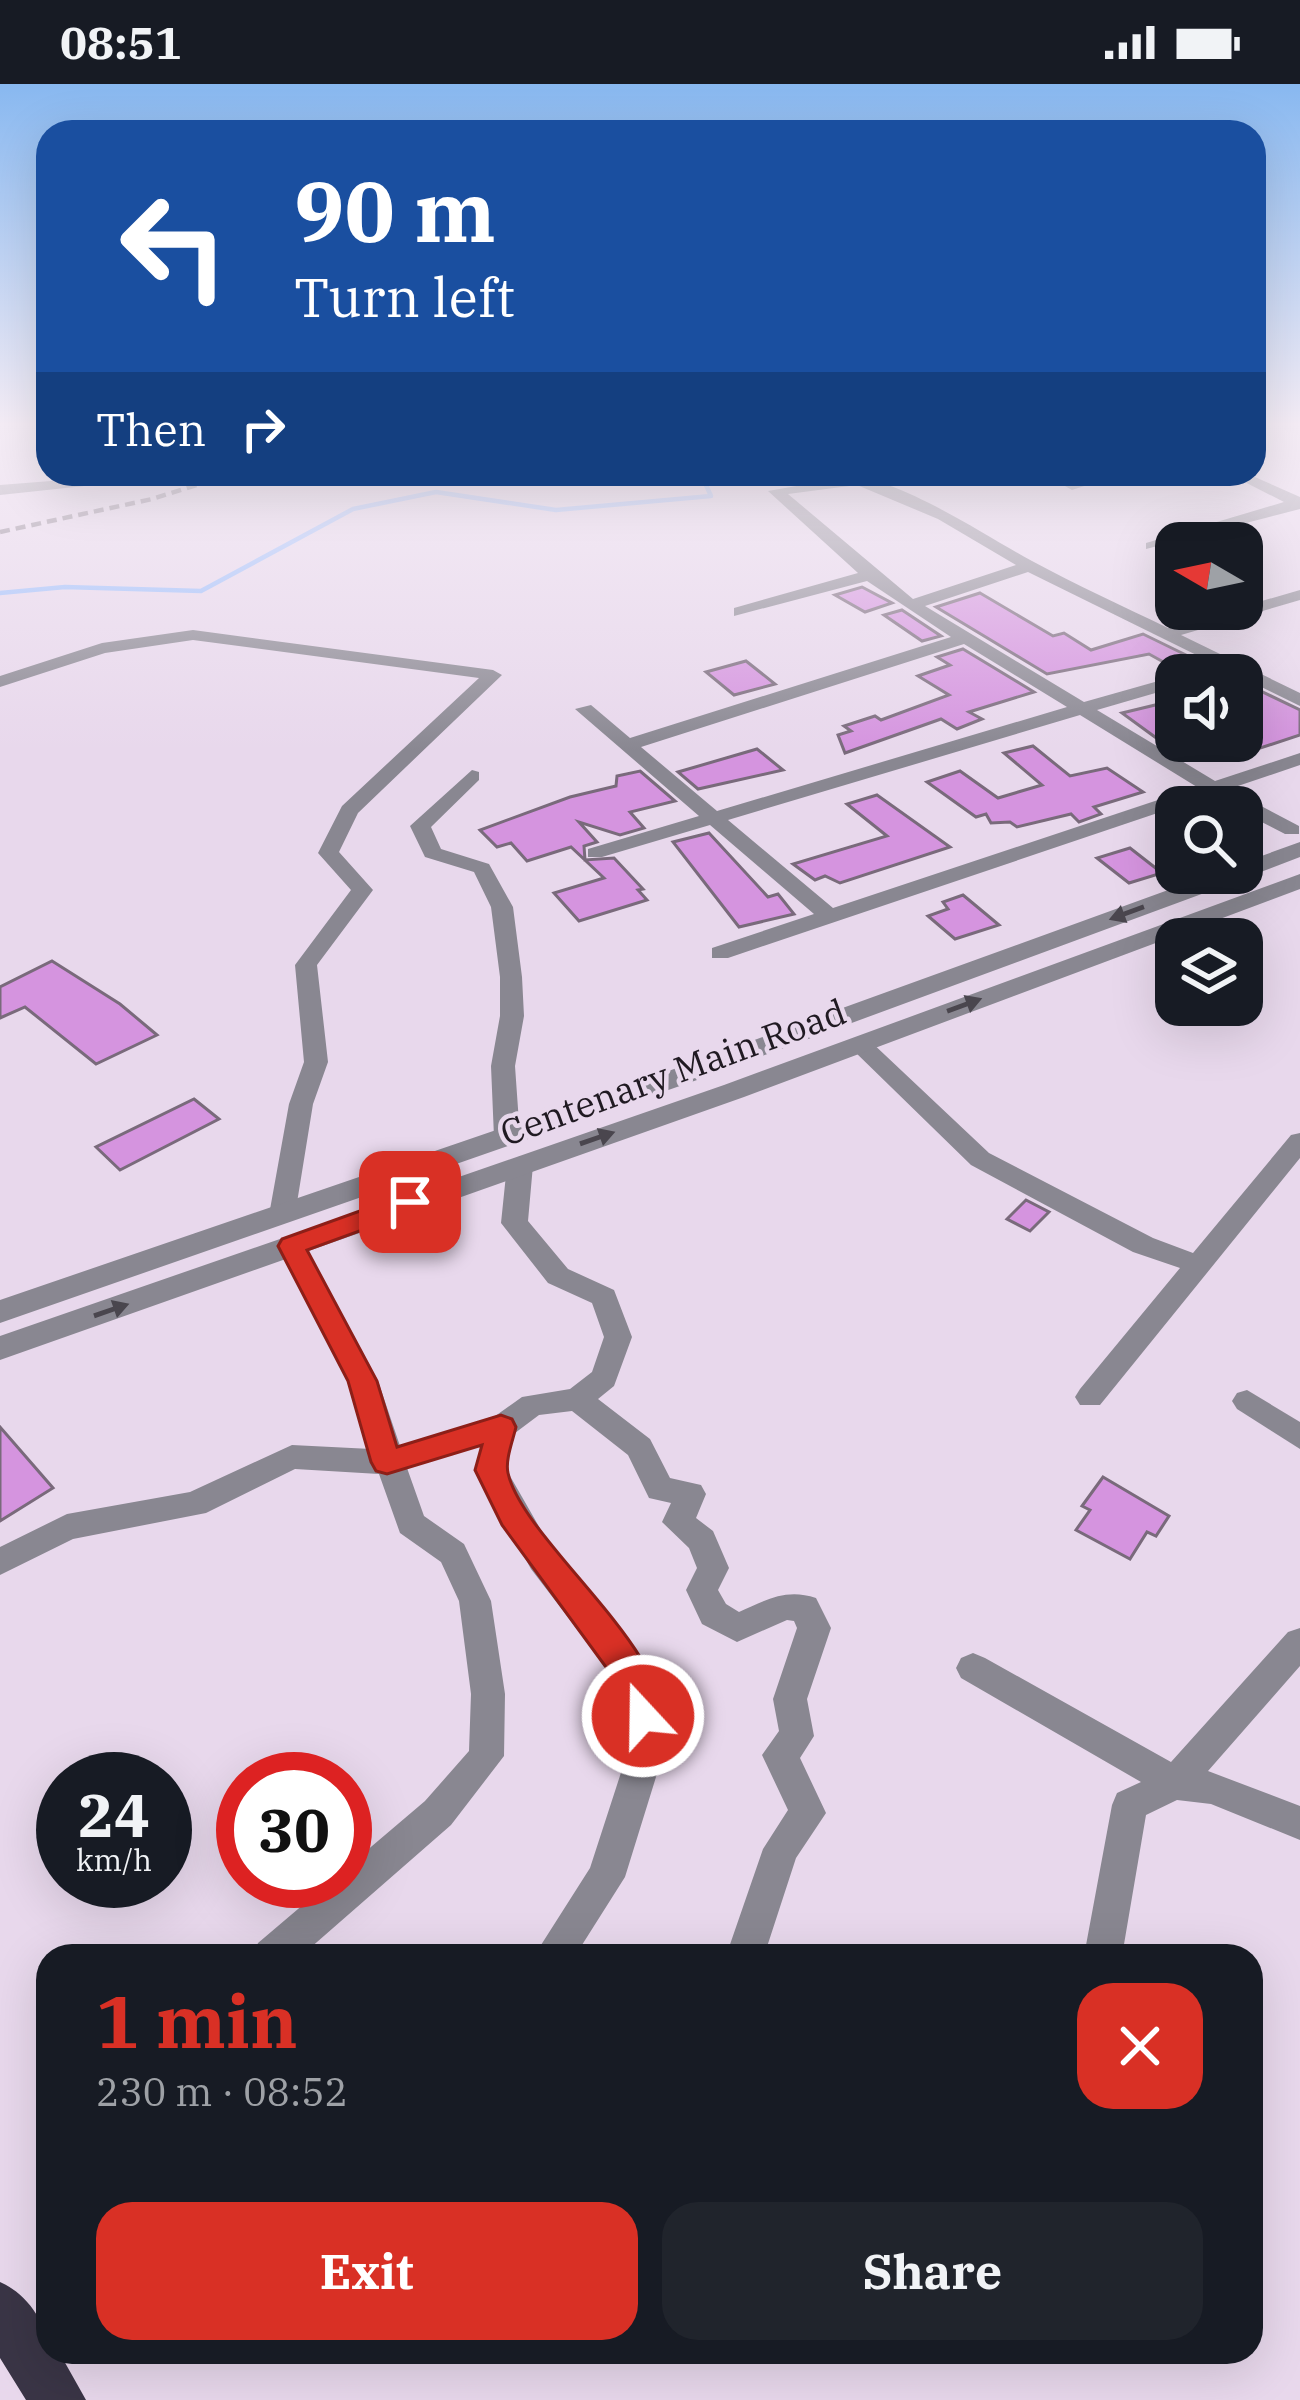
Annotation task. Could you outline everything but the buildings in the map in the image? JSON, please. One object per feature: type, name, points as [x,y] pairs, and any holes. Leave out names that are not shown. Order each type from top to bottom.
[{"type":"highway","points":[[0,2309],[58,2400]]},
{"type":"street","points":[[825,535],[911,605],[1209,786]]},
{"type":"street","points":[[976,535],[1206,654]]},
{"type":"street","points":[[1152,546],[1189,535]]},
{"type":"street","points":[[911,605],[1029,566]]},
{"type":"street","points":[[740,612],[870,575]]},
{"type":"street","points":[[1165,634],[1300,595]]},
{"type":"street","points":[[0,682],[102,648],[193,635],[494,675],[349,810],[328,854],[362,890],[306,965],[316,1062],[301,1104],[286,1230],[363,1381],[411,1524],[453,1553],[475,1601],[488,1694],[486,1756],[438,1813],[286,1944]]},
{"type":"street","points":[[631,744],[963,639]]},
{"type":"street","points":[[1263,682],[1300,700]]},
{"type":"street","points":[[595,853],[1155,687]]},
{"type":"street","points":[[584,709],[832,918]]},
{"type":"street","points":[[1230,786],[1300,759]]},
{"type":"street","points":[[0,1562],[67,1527],[195,1504],[292,1456],[387,1462],[501,1427],[532,1406],[577,1399],[604,1378],[618,1337],[604,1297],[558,1276],[514,1222],[513,1151],[502,1066],[512,1016],[511,977],[502,908],[482,868],[432,853],[419,826],[472,776]]},
{"type":"street","points":[[720,953],[1155,811]]},
{"type":"street","points":[[1263,820],[1296,840]]},
{"type":"street","name":"Centenary Main Road","points":[[1263,859],[1296,840]]},
{"type":"street","name":"Centenary Main Road","points":[[0,1312],[286,1230],[513,1151],[708,1100],[1300,881]]},
{"type":"street","name":"Centenary Main Road","points":[[513,1151],[687,1074],[1179,894]]},
{"type":"street","points":[[860,1044],[980,1160],[1143,1246],[1199,1265]]},
{"type":"street","points":[[687,1074],[708,1100]]},
{"type":"street","points":[[1090,1397],[1300,1141]]},
{"type":"street","name":"Centenary Main Road","points":[[0,1348],[286,1230]]},
{"type":"street","points":[[577,1399],[639,1447],[661,1490],[690,1494],[678,1522],[702,1540],[713,1568],[702,1590],[714,1614],[737,1628],[785,1606],[804,1608],[814,1628],[790,1699],[797,1736],[780,1756],[808,1813],[781,1849],[749,1944]]},
{"type":"street","points":[[1247,1401],[1300,1437]]},
{"type":"street","points":[[501,1427],[491,1470],[542,1560],[638,1684],[647,1748],[606,1876],[561,1944]]},
{"type":"street","points":[[1105,1944],[1130,1805],[1175,1783],[1300,1642]]},
{"type":"street","points":[[973,1667],[1175,1783],[1212,1788],[1300,1823]]},
{"type":"waterway","points":[[0,593],[65,587],[201,591],[305,535]]},
{"type":"route","points":[[410,1202],[291,1246],[363,1381],[387,1462],[416,1457],[501,1427],[491,1470],[513,1516],[638,1684],[643,1716]]}]
